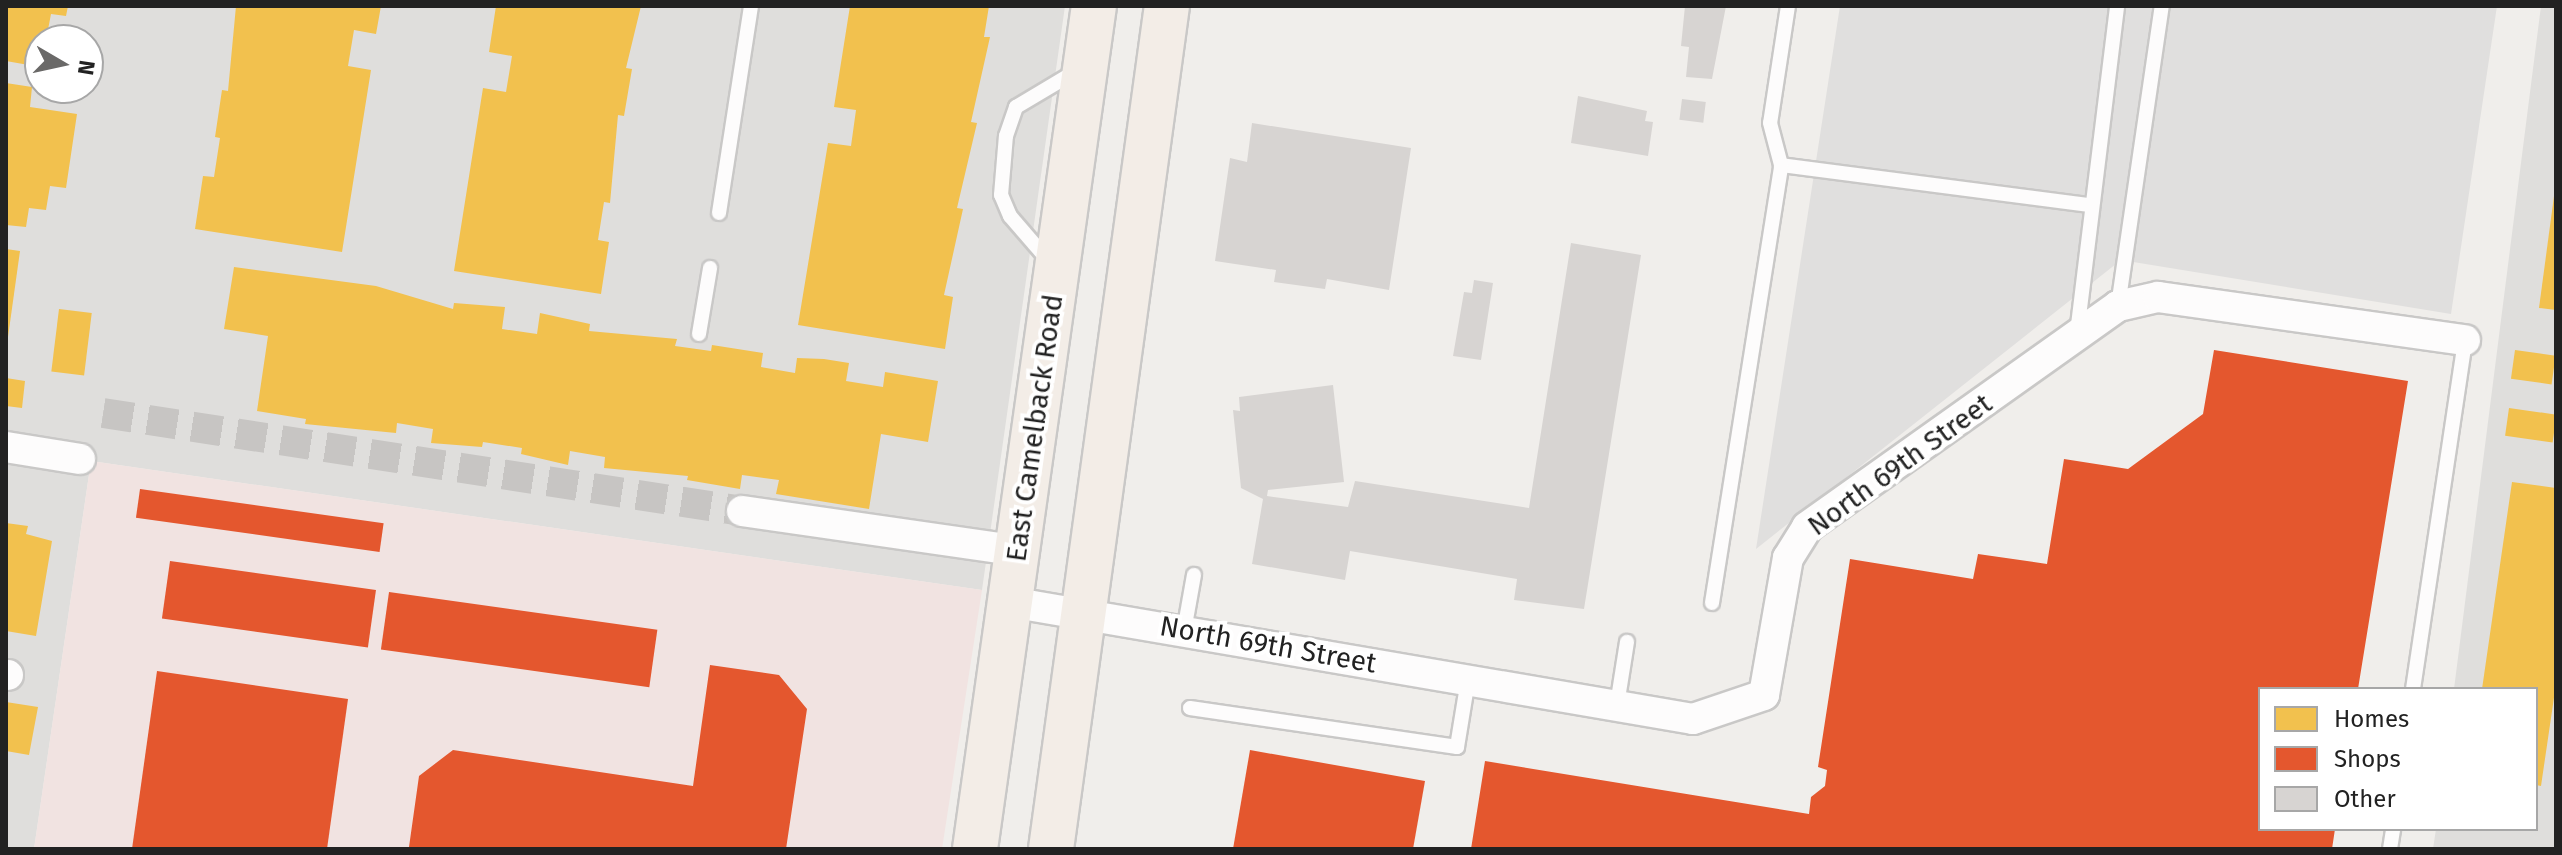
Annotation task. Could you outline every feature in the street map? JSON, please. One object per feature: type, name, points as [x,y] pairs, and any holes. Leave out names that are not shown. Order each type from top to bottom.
[{"type":"main road","name":"East Camelback Road","points":[[975,849],[1094,6]]},
{"type":"main road","points":[[1051,849],[1167,6]]},
{"type":"street","name":"North 69th Street","points":[[1010,602],[1693,719],[1764,695],[1788,558],[1807,527],[2118,306],[2158,297],[2465,340]]},
{"type":"street","points":[[6,447],[80,459]]},
{"type":"street","points":[[742,511],[1018,551]]},
{"type":"lane","points":[[719,213],[751,6]]},
{"type":"lane","points":[[1712,603],[1781,165],[1770,123],[1788,6]]},
{"type":"lane","points":[[2077,338],[2090,205],[2117,6]]},
{"type":"lane","points":[[2118,306],[2162,6]]},
{"type":"lane","points":[[1057,270],[1010,216],[1001,195],[1006,136],[1016,107],[1085,66]]},
{"type":"lane","points":[[1781,165],[2090,205]]},
{"type":"lane","points":[[699,334],[710,268]]},
{"type":"lane","points":[[2413,687],[2465,340]]},
{"type":"lane","points":[[1184,631],[1194,575]]},
{"type":"lane","points":[[1617,705],[1627,642]]},
{"type":"lane","points":[[1190,708],[1457,747],[1468,680]]},
{"type":"shaded area","points":[[6,6],[1065,6],[982,590],[91,461],[34,849],[6,849]]},
{"type":"shaded area","points":[[1840,6],[2497,6],[2451,314],[2121,260],[1756,549]]},
{"type":"shaded area","points":[[2541,6],[2556,6],[2556,849],[2433,849],[2436,831],[2538,831],[2538,687],[2454,687]]},
{"type":"shaded area","points":[[91,461],[982,590],[942,849],[34,849]]},
{"type":"building: Homes","points":[[6,6],[68,6],[66,16],[51,14],[49,24],[24,24],[24,64],[6,61]]},
{"type":"building: Homes","points":[[236,6],[381,6],[376,34],[354,30],[348,66],[371,70],[342,252],[195,229],[203,176],[214,177],[220,138],[215,137],[222,90],[228,91]]},
{"type":"building: Homes","points":[[496,6],[641,6],[626,68],[632,69],[624,116],[618,115],[610,203],[604,202],[598,240],[609,242],[601,294],[454,271],[483,88],[506,92],[512,56],[489,52]]},
{"type":"building: Homes","points":[[850,6],[989,6],[984,37],[990,37],[971,122],[977,123],[957,208],[963,209],[944,295],[953,297],[945,349],[798,325],[828,143],[851,146],[856,110],[834,107]]},
{"type":"building: Homes","points":[[6,83],[24,86],[24,104],[30,104],[30,107],[77,114],[66,188],[50,186],[46,210],[29,208],[26,227],[6,225]]},
{"type":"building: Homes","points":[[2556,196],[2556,310],[2539,308]]},
{"type":"building: Homes","points":[[6,249],[20,251],[8,337],[6,337]]},
{"type":"building: Homes","points":[[234,267],[376,286],[453,309],[454,303],[505,307],[502,329],[537,334],[540,313],[590,324],[589,331],[677,339],[675,346],[711,351],[712,345],[763,353],[761,367],[795,373],[797,358],[824,359],[849,363],[846,381],[883,387],[885,372],[938,381],[928,442],[881,434],[869,509],[776,494],[779,480],[742,475],[740,489],[687,480],[688,476],[604,468],[605,457],[570,451],[568,465],[521,454],[522,448],[483,442],[482,447],[431,443],[433,429],[397,423],[396,433],[305,424],[306,419],[257,411],[268,336],[224,329]]},
{"type":"building: Homes","points":[[59,309],[92,313],[84,376],[51,372]]},
{"type":"building: Homes","points":[[2515,350],[2556,356],[2552,384],[2511,379]]},
{"type":"building: Homes","points":[[6,378],[25,381],[22,408],[6,406]]},
{"type":"building: Homes","points":[[2509,408],[2556,415],[2553,442],[2505,436]]},
{"type":"building: Homes","points":[[2512,482],[2556,488],[2556,684],[2541,786],[2538,785],[2538,687],[2482,687]]},
{"type":"building: Homes","points":[[6,523],[28,526],[26,534],[52,541],[36,636],[6,631]]},
{"type":"building: Homes","points":[[6,702],[38,707],[29,755],[6,751]]},
{"type":"building: Shops","points":[[2214,350],[2408,381],[2358,687],[2258,687],[2258,831],[2335,831],[2332,849],[1471,849],[1485,761],[1809,814],[1811,797],[1825,786],[1827,770],[1818,767],[1850,559],[1973,579],[1978,554],[2047,564],[2064,459],[2128,469],[2203,414]]},
{"type":"building: Shops","points":[[140,489],[384,523],[380,552],[136,518]]},
{"type":"building: Shops","points":[[170,561],[376,590],[368,647],[162,618]]},
{"type":"building: Shops","points":[[389,592],[657,630],[649,687],[381,649]]},
{"type":"building: Shops","points":[[710,665],[779,675],[807,709],[786,849],[409,847],[419,776],[453,750],[693,786]]},
{"type":"building: Shops","points":[[157,671],[348,699],[327,849],[132,849]]},
{"type":"building: Shops","points":[[1250,750],[1425,781],[1413,849],[1233,849]]},
{"type":"building: Other","points":[[1685,6],[1726,6],[1712,79],[1686,77],[1689,47],[1681,46]]},
{"type":"building: Other","points":[[1578,96],[1647,111],[1645,121],[1653,122],[1648,156],[1571,143]]},
{"type":"building: Other","points":[[1682,99],[1706,102],[1703,123],[1679,120]]},
{"type":"building: Other","points":[[1252,123],[1411,148],[1389,290],[1327,279],[1325,289],[1274,282],[1276,270],[1215,261],[1230,158],[1247,162]]},
{"type":"building: Other","points":[[1571,243],[1641,255],[1584,609],[1514,600],[1517,579],[1350,551],[1345,580],[1252,564],[1263,499],[1241,488],[1233,410],[1240,411],[1239,397],[1333,385],[1344,482],[1268,490],[1267,496],[1348,507],[1355,481],[1529,508]]},
{"type":"building: Other","points":[[1474,280],[1493,283],[1481,360],[1453,356],[1464,292],[1472,293]]},
{"type":"tunnel","points":[[103,413],[742,511]]}]
